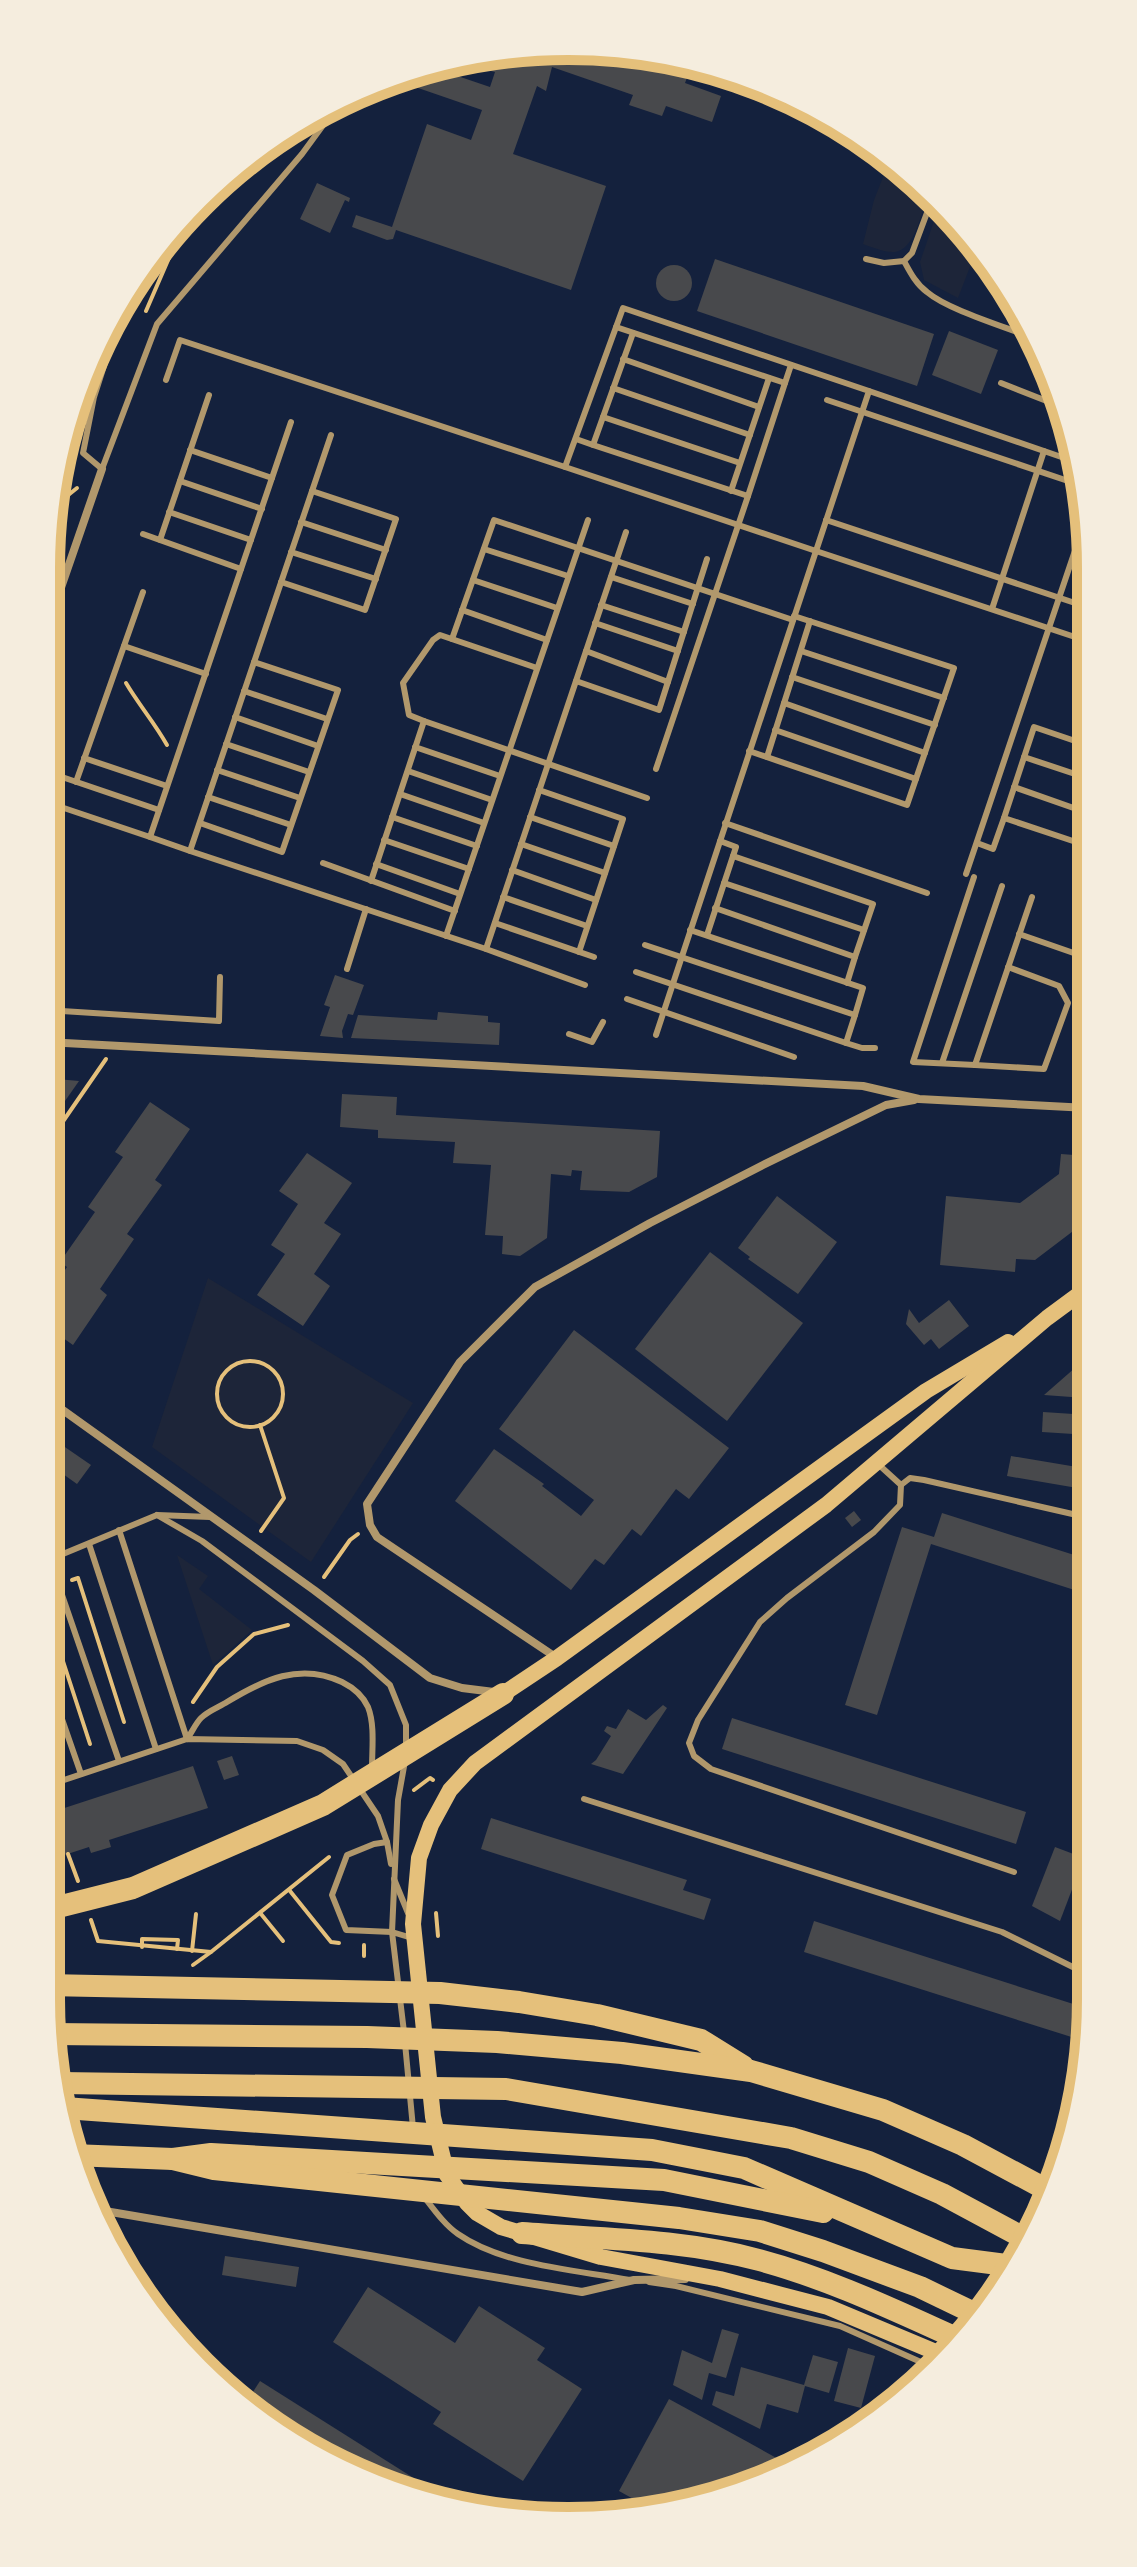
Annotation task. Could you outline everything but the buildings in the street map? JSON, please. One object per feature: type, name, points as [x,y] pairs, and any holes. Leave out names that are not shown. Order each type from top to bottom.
[{"type":"highway","points":[[60,1906],[133,1888],[323,1805],[503,1694]]},
{"type":"highway","points":[[60,1985],[440,1993],[519,2002],[597,2015],[701,2040],[751,2071]]},
{"type":"highway","points":[[61,2034],[367,2037],[497,2042],[622,2053],[751,2071],[883,2110],[963,2145],[1041,2186]]},
{"type":"highway","points":[[67,2083],[521,2092],[791,2138],[869,2162],[942,2194],[1019,2235]]},
{"type":"highway","points":[[72,2109],[652,2150],[744,2168],[952,2258],[1002,2264]]},
{"type":"highway","points":[[85,2156],[173,2159],[211,2154],[664,2180],[871,2223]]},
{"type":"highway","points":[[173,2159],[214,2169],[679,2218],[760,2231],[920,2287],[970,2311]]},
{"type":"highway","points":[[522,2233],[682,2245],[757,2259],[836,2284],[950,2335]]},
{"type":"main road","points":[[934,2351],[828,2307],[720,2279],[601,2257],[501,2227],[477,2213],[447,2175],[433,2117],[414,1931],[419,1858],[431,1825],[450,1790],[475,1763],[826,1505],[1077,1296]]},
{"type":"main road","points":[[503,1694],[926,1391],[1047,1318]]},
{"type":"street","points":[[60,590],[102,469]]},
{"type":"street","points":[[60,1043],[863,1086],[919,1099],[1077,1107]]},
{"type":"street","points":[[557,1658],[377,1537],[370,1525],[367,1504],[460,1362],[535,1287],[650,1223],[886,1105],[919,1099]]},
{"type":"street","points":[[60,1408],[314,1590],[430,1678],[462,1688],[503,1694]]},
{"type":"street","points":[[107,2211],[582,2292],[634,2280],[720,2279]]},
{"type":"lane","points":[[108,353],[94,397],[83,453],[102,469],[157,324],[302,154],[326,122]]},
{"type":"lane","points":[[866,259],[884,263],[904,261],[912,253],[928,209]]},
{"type":"lane","points":[[904,261],[916,281],[929,294],[1018,332]]},
{"type":"lane","points":[[565,467],[623,308],[1065,458]]},
{"type":"lane","points":[[616,327],[785,383]]},
{"type":"lane","points":[[593,445],[633,333]]},
{"type":"lane","points":[[166,380],[180,340],[1077,638]]},
{"type":"lane","points":[[623,359],[759,407]]},
{"type":"lane","points":[[656,769],[791,365]]},
{"type":"lane","points":[[731,491],[769,378]]},
{"type":"lane","points":[[1001,383],[1049,402]]},
{"type":"lane","points":[[613,388],[750,435]]},
{"type":"lane","points":[[656,1035],[869,391]]},
{"type":"lane","points":[[160,540],[209,395]]},
{"type":"lane","points":[[827,400],[1069,481]]},
{"type":"lane","points":[[603,417],[740,463]]},
{"type":"lane","points":[[150,837],[291,422]]},
{"type":"lane","points":[[190,851],[331,435]]},
{"type":"lane","points":[[576,439],[748,496]]},
{"type":"lane","points":[[190,450],[272,478]]},
{"type":"lane","points":[[992,609],[1044,451]]},
{"type":"lane","points":[[180,481],[262,509]]},
{"type":"lane","points":[[281,582],[365,610],[386,550],[396,519],[312,491]]},
{"type":"lane","points":[[169,512],[251,540]]},
{"type":"lane","points":[[452,639],[494,520],[714,594],[810,621],[954,668],[907,805],[749,751]]},
{"type":"lane","points":[[446,936],[588,520]]},
{"type":"lane","points":[[826,520],[1075,603],[1077,598]]},
{"type":"lane","points":[[301,522],[386,550]]},
{"type":"lane","points":[[486,949],[626,532]]},
{"type":"lane","points":[[143,534],[241,569]]},
{"type":"lane","points":[[1008,967],[1059,986],[1068,1003],[1044,1069],[913,1062],[970,876],[977,843],[1076,547]]},
{"type":"lane","points":[[484,549],[568,576]]},
{"type":"lane","points":[[291,552],[376,579]]},
{"type":"lane","points":[[576,681],[659,710],[707,559]]},
{"type":"lane","points":[[611,577],[693,604]]},
{"type":"lane","points":[[473,580],[557,608]]},
{"type":"lane","points":[[76,782],[143,592]]},
{"type":"lane","points":[[601,605],[684,632]]},
{"type":"lane","points":[[462,610],[547,640]]},
{"type":"lane","points":[[767,757],[810,621]]},
{"type":"lane","points":[[595,623],[678,651]]},
{"type":"lane","points":[[537,668],[440,635],[433,640],[403,683],[409,715],[647,798]]},
{"type":"lane","points":[[124,646],[206,674]]},
{"type":"lane","points":[[586,651],[668,682]]},
{"type":"lane","points":[[801,651],[944,698]]},
{"type":"lane","points":[[200,823],[282,852],[338,690],[254,662]]},
{"type":"lane","points":[[792,677],[935,725]]},
{"type":"lane","points":[[244,691],[327,719]]},
{"type":"lane","points":[[784,703],[925,753]]},
{"type":"lane","points":[[235,717],[318,746]]},
{"type":"lane","points":[[371,881],[424,721]]},
{"type":"lane","points":[[977,843],[993,849],[1034,727],[1077,742]]},
{"type":"lane","points":[[775,730],[916,779]]},
{"type":"lane","points":[[226,744],[309,772]]},
{"type":"lane","points":[[415,747],[500,776]]},
{"type":"lane","points":[[1024,757],[1077,775]]},
{"type":"lane","points":[[84,758],[167,786]]},
{"type":"lane","points":[[217,770],[300,798]]},
{"type":"lane","points":[[408,771],[492,800]]},
{"type":"lane","points":[[60,776],[159,810]]},
{"type":"lane","points":[[1014,787],[1077,806]]},
{"type":"lane","points":[[539,790],[623,819],[579,952]]},
{"type":"lane","points":[[400,794],[484,823]]},
{"type":"lane","points":[[208,797],[291,825]]},
{"type":"lane","points":[[60,807],[585,985]]},
{"type":"lane","points":[[392,817],[477,846]]},
{"type":"lane","points":[[530,817],[614,846]]},
{"type":"lane","points":[[1004,818],[1076,842],[1077,839]]},
{"type":"lane","points":[[725,823],[927,893]]},
{"type":"lane","points":[[384,840],[469,869]]},
{"type":"lane","points":[[707,935],[736,847],[720,841]]},
{"type":"lane","points":[[521,844],[605,873]]},
{"type":"lane","points":[[733,856],[873,904],[847,983]]},
{"type":"lane","points":[[323,863],[455,911]]},
{"type":"lane","points":[[376,864],[460,894]]},
{"type":"lane","points":[[512,870],[596,900]]},
{"type":"lane","points":[[724,883],[864,930]]},
{"type":"lane","points":[[942,1063],[1002,886]]},
{"type":"lane","points":[[503,897],[587,926]]},
{"type":"lane","points":[[975,1065],[1032,897]]},
{"type":"lane","points":[[715,908],[855,957]]},
{"type":"lane","points":[[347,969],[366,909]]},
{"type":"lane","points":[[495,923],[594,957]]},
{"type":"lane","points":[[690,930],[863,988],[846,1043]]},
{"type":"lane","points":[[1019,934],[1077,954]]},
{"type":"lane","points":[[645,945],[855,1015]]},
{"type":"lane","points":[[636,972],[846,1043],[875,1048]]},
{"type":"lane","points":[[60,1011],[219,1021],[220,977]]},
{"type":"lane","points":[[627,999],[794,1057]]},
{"type":"lane","points":[[569,1034],[592,1042],[603,1022]]},
{"type":"lane","points":[[878,1464],[901,1485]]},
{"type":"lane","points":[[1014,1872],[711,1769],[694,1756],[689,1743],[698,1720],[760,1622],[874,1532],[900,1505],[901,1485],[910,1478],[1077,1515]]},
{"type":"lane","points":[[60,1556],[157,1515],[210,1517]]},
{"type":"lane","points":[[157,1515],[202,1541],[363,1661],[390,1685],[406,1725],[406,1757],[398,1800],[392,1932],[414,2143]]},
{"type":"lane","points":[[119,1530],[187,1739]]},
{"type":"lane","points":[[89,1544],[156,1749]]},
{"type":"lane","points":[[60,1596],[119,1761]]},
{"type":"lane","points":[[187,1739],[201,1718],[249,1689],[282,1675],[321,1674],[349,1686],[360,1695],[368,1708],[372,1731],[372,1776]]},
{"type":"lane","points":[[60,1713],[81,1774]]},
{"type":"lane","points":[[60,1781],[187,1739],[297,1741],[323,1750],[343,1764],[378,1816],[387,1842],[393,1876],[414,1931],[346,1930],[332,1895],[347,1855],[387,1842]]},
{"type":"lane","points":[[584,1799],[1002,1932],[1077,1969]]},
{"type":"lane","points":[[415,2157],[418,2170]]},
{"type":"lane","points":[[422,2183],[425,2197],[458,2234],[488,2250],[524,2260],[676,2286],[840,2326],[923,2363]]},
{"type":"path","points":[[157,324],[145,314],[173,250]]},
{"type":"path","points":[[116,667],[176,760]]},
{"type":"path","points":[[60,1125],[114,1046]]},
{"type":"path","points":[[244,1361],[265,1365],[280,1381],[283,1391],[277,1412],[260,1425],[239,1426],[222,1412],[218,1402],[219,1381],[225,1372],[244,1361]]},
{"type":"path","points":[[260,1425],[284,1498],[260,1531]]},
{"type":"path","points":[[314,1590],[350,1540]]},
{"type":"path","points":[[60,1754],[127,1731],[78,1578],[72,1580]]},
{"type":"path","points":[[179,1714],[195,1701],[217,1667],[254,1634],[291,1624]]},
{"type":"path","points":[[60,1652],[90,1744]]},
{"type":"path","points":[[68,1854],[75,1872]]},
{"type":"path","points":[[98,1941],[211,1952],[290,1891],[331,1942]]},
{"type":"path","points":[[192,1951],[196,1914]]},
{"type":"path","points":[[261,1914],[283,1941]]},
{"type":"path","points":[[142,1947],[142,1939],[178,1940],[177,1949]]},
{"type":"shaded area","points":[[885,171],[925,206],[912,238],[902,249],[883,251],[863,244],[874,200]]},
{"type":"shaded area","points":[[935,217],[973,260],[958,298],[924,280],[920,262]]},
{"type":"shaded area","points":[[208,1278],[413,1403],[311,1562],[152,1447]]},
{"type":"shaded area","points":[[177,1555],[208,1576],[199,1589],[252,1630],[213,1665]]}]
